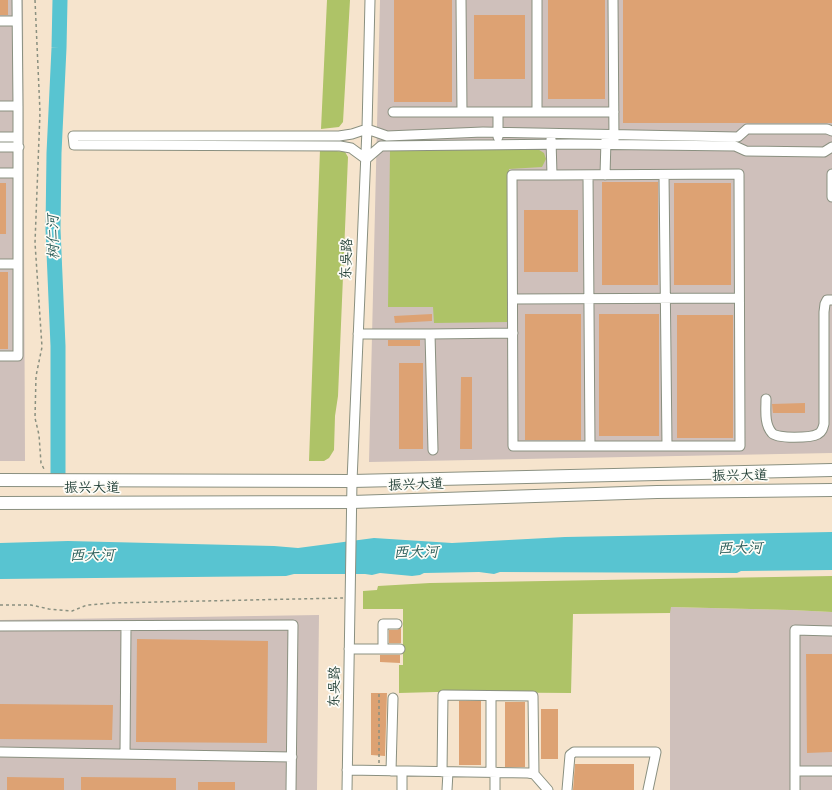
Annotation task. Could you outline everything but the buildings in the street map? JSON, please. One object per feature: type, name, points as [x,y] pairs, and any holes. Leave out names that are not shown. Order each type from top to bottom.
[{"type":"main road","name":"振兴大道","points":[[0,480],[352,481],[832,470]]},
{"type":"main road","name":"振兴大道","points":[[0,504],[352,502],[657,492],[832,490]]},
{"type":"street","points":[[0,356],[18,356],[19,147],[17,0]]},
{"type":"street","name":"东吴路","points":[[347,790],[352,481],[366,159],[370,0]]},
{"type":"street","points":[[461,0],[462,112]]},
{"type":"street","points":[[536,0],[537,112]]},
{"type":"street","points":[[605,175],[614,112],[613,0]]},
{"type":"street","points":[[0,21],[17,21]]},
{"type":"street","points":[[0,106],[18,106]]},
{"type":"street","points":[[393,112],[614,112]]},
{"type":"street","points":[[498,112],[498,145]]},
{"type":"street","points":[[832,131],[827,129],[747,129],[738,137],[498,133],[387,136],[367,129],[352,134],[339,136],[73,136],[74,145],[340,146],[351,148],[366,159],[381,146],[552,144],[735,146],[746,151],[824,152],[832,147]]},
{"type":"street","points":[[551,134],[552,175]]},
{"type":"street","points":[[0,137],[18,137]]},
{"type":"street","points":[[0,147],[19,147]]},
{"type":"street","points":[[0,173],[18,173]]},
{"type":"street","points":[[739,174],[740,446],[513,446],[512,175],[588,175],[739,174]]},
{"type":"street","points":[[832,174],[832,197]]},
{"type":"street","points":[[588,175],[590,446]]},
{"type":"street","points":[[664,175],[667,446]]},
{"type":"street","points":[[0,264],[18,264]]},
{"type":"street","points":[[512,299],[739,298]]},
{"type":"street","points":[[766,399],[768,425],[773,435],[779,437],[808,436],[819,434],[822,430],[824,424],[824,312],[827,300],[832,300]]},
{"type":"street","points":[[358,334],[512,333]]},
{"type":"street","points":[[430,334],[432,450]]},
{"type":"street","points":[[383,649],[383,624],[397,624]]},
{"type":"street","points":[[0,626],[293,625],[291,790]]},
{"type":"street","points":[[125,754],[126,626]]},
{"type":"street","points":[[795,790],[795,630],[832,631]]},
{"type":"street","points":[[350,649],[400,649]]},
{"type":"street","points":[[448,790],[445,772],[443,695],[533,696],[536,776],[538,790]]},
{"type":"street","points":[[491,696],[493,772],[495,790]]},
{"type":"street","points":[[391,771],[393,698]]},
{"type":"street","points":[[0,752],[292,757]]},
{"type":"street","points":[[567,790],[570,755],[574,752],[656,752],[648,790]]},
{"type":"street","points":[[347,770],[493,772],[536,776],[548,790]]},
{"type":"street","points":[[402,771],[402,790]]},
{"type":"street","points":[[795,771],[832,771]]},
{"type":"path","points":[[35,0],[40,112],[35,243],[42,347],[36,376],[35,418],[39,435],[41,463],[50,480]]},
{"type":"path","points":[[0,605],[31,605],[49,609],[72,611],[87,605],[111,603],[350,598]]},
{"type":"path","points":[[379,694],[379,771]]},
{"type":"shaded area","points":[[0,0],[23,0],[25,461],[0,461]]},
{"type":"shaded area","points":[[380,0],[832,0],[832,453],[369,462]]},
{"type":"shaded area","points":[[670,607],[832,612],[832,790],[670,790]]},
{"type":"shaded area","points":[[319,615],[317,790],[0,790],[0,620]]},
{"type":"green space","points":[[327,0],[350,0],[343,122],[339,127],[321,129]]},
{"type":"green space","points":[[536,148],[544,153],[546,159],[542,167],[509,169],[509,322],[434,323],[433,307],[388,307],[390,150]]},
{"type":"green space","points":[[320,149],[345,152],[348,157],[338,396],[335,416],[334,450],[329,458],[324,461],[309,461]]},
{"type":"green space","points":[[832,576],[832,612],[671,607],[670,613],[573,614],[571,693],[399,693],[399,665],[403,665],[403,609],[363,609],[363,591],[377,590],[378,586],[430,583]]},
{"type":"water","name":"西大河","points":[[832,532],[832,570],[741,571],[737,573],[500,572],[494,574],[479,572],[424,573],[412,576],[380,573],[372,575],[294,574],[286,576],[0,579],[0,543],[68,541],[274,546],[298,548],[374,538],[452,543],[565,537]]},
{"type":"waterway","name":"树仁河","points":[[58,475],[58,346],[53,229],[54,153],[60,0]]}]
